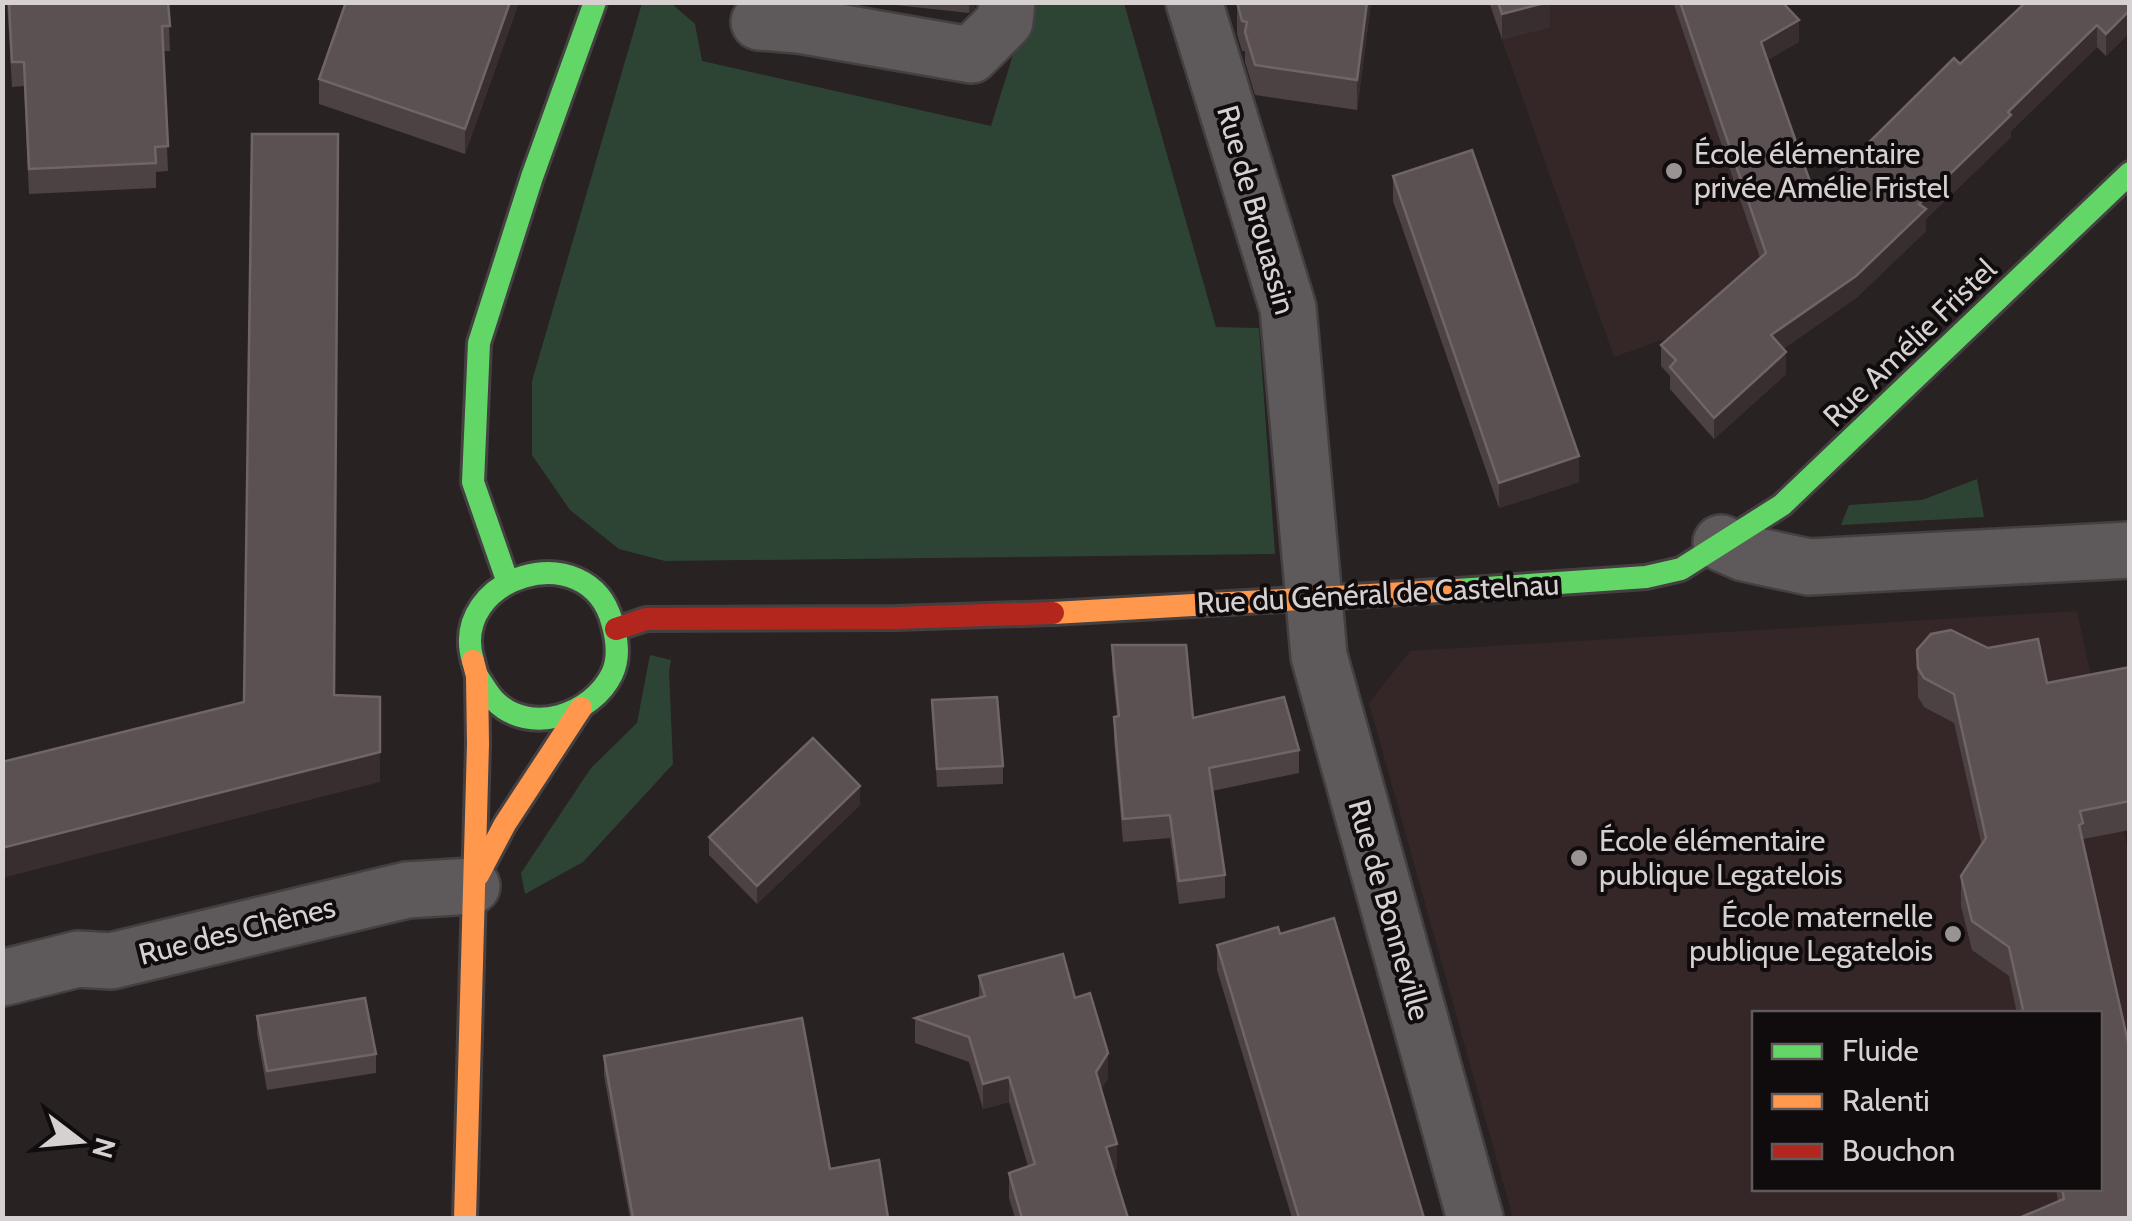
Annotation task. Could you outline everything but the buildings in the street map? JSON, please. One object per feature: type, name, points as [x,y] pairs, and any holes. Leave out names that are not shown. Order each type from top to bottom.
[{"type":"main road","points":[[507,580],[473,482],[480,342],[532,177],[595,2]]},
{"type":"main road","name":"Rue Amélie Fristel","points":[[1721,543],[1782,505],[1833,459],[2130,172]]},
{"type":"main road","name":"Rue du Général de Castelnau","points":[[616,629],[646,619],[860,618],[1313,600],[1646,578],[1681,570],[1721,543]]},
{"type":"main road","points":[[552,571],[594,590],[608,608],[616,629],[617,655],[610,679],[595,699],[549,720],[524,717],[501,707],[483,689],[472,666],[468,641],[474,616],[488,595],[507,580],[529,572],[552,571]]},
{"type":"main road","points":[[464,1218],[477,780],[476,676]]},
{"type":"main road","points":[[472,886],[506,824],[581,708]]},
{"type":"street","points":[[759,22],[798,25],[971,55],[1005,22],[1007,2]]},
{"type":"street","name":"Rue de Brouassin","points":[[1194,2],[1288,308],[1313,600]]},
{"type":"street","points":[[1721,543],[1744,553],[1809,567],[2130,550]]},
{"type":"street","name":"Rue de Bonneville","points":[[1313,600],[1318,656],[1475,1218]]},
{"type":"street","name":"Rue des Chênes","points":[[2,978],[78,958],[111,961],[407,890],[472,886]]},
{"type":"shaded area","name":"École élémentaire privée Amélie Fristel","points":[[1489,3],[1738,3],[1837,279],[1614,357]]},
{"type":"shaded area","points":[[2077,611],[2129,855],[2129,1218],[1513,1218],[1369,703],[1410,651]]},
{"type":"green space","points":[[642,3],[671,3],[695,24],[702,61],[991,126],[1029,3],[1124,3],[1216,327],[1259,328],[1275,554],[665,561],[619,549],[570,510],[532,455],[532,381]]},
{"type":"green space","points":[[1977,479],[1984,517],[1841,525],[1849,505],[1922,500]]},
{"type":"green space","points":[[650,655],[671,660],[673,764],[583,862],[525,894],[521,873],[591,768],[637,723]]},
{"type":"traffic: fast","points":[[507,580],[473,482],[479,343],[532,177],[595,2]]},
{"type":"traffic: fast","points":[[1457,590],[1646,577],[1681,569],[1782,505],[2130,173]]},
{"type":"traffic: fast","points":[[473,661],[471,631],[481,607],[500,588],[524,577],[551,573],[577,579],[598,595],[614,628],[617,655],[612,674],[590,700],[559,716],[542,719],[509,712],[492,698],[477,676]]},
{"type":"traffic: slow","points":[[1053,613],[1457,590]]},
{"type":"traffic: slow","points":[[465,1218],[478,744],[477,676],[473,661]]},
{"type":"traffic: slow","points":[[478,875],[505,824],[581,708]]},
{"type":"traffic: jam","points":[[616,629],[646,619],[1053,613]]},
{"type":"place","name":"École élémentaire privée Amélie Fristel","points":[[1674,171]]},
{"type":"place","name":"École élémentaire publique Legatelois","points":[[1579,858]]},
{"type":"place","name":"École maternelle publique Legatelois","points":[[1953,934]]}]
